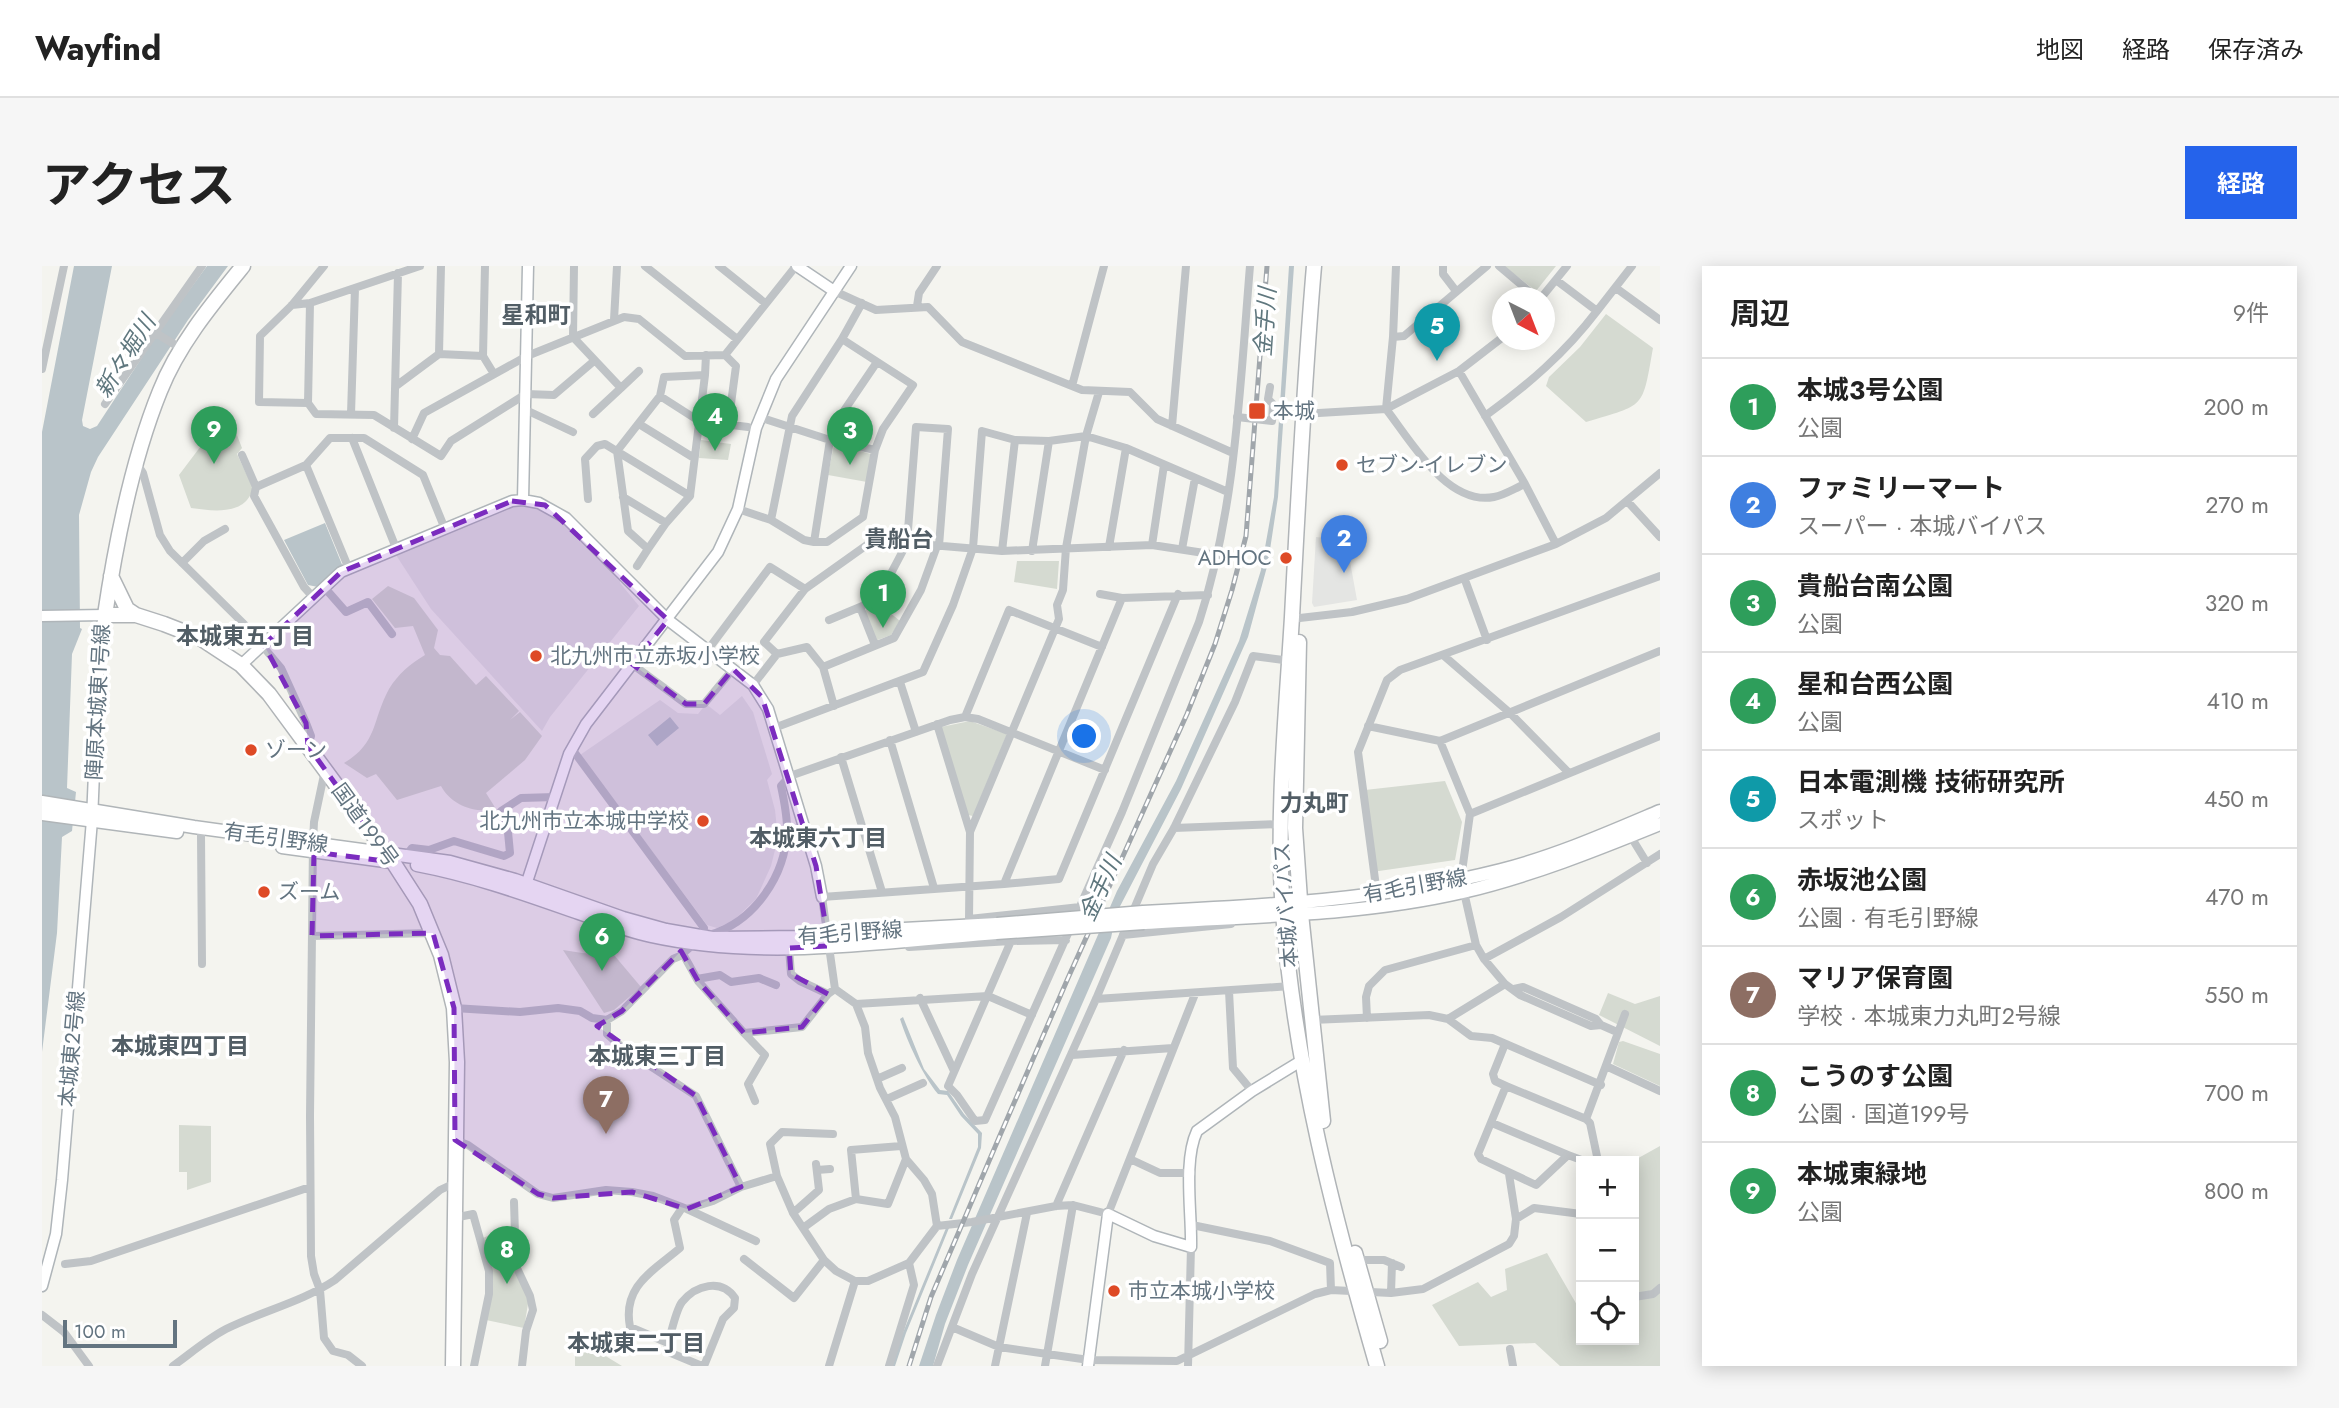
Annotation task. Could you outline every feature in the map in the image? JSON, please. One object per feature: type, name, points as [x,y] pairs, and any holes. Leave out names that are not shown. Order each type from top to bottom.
[{"type":"highway","points":[[105,615],[111,576],[137,464],[160,389],[178,347],[243,266]]},
{"type":"highway","name":"本城バイパス","points":[[1314,266],[1296,619],[1281,824],[1283,910],[1301,1061],[1329,1192],[1386,1366]]},
{"type":"highway","name":"本城バイパス","points":[[1307,414],[1323,266]]},
{"type":"highway","points":[[111,576],[127,609],[136,615]]},
{"type":"highway","name":"国道199号","points":[[105,615],[136,615],[200,638],[241,666],[270,694],[395,857],[420,904],[449,980],[454,1007],[457,1062],[453,1366]]},
{"type":"highway","name":"本城バイパス","points":[[1293,661],[1295,828],[1320,1102],[1337,1190],[1357,1260],[1377,1366]]},
{"type":"main road","name":"有毛引野線","points":[[42,802],[77,813]]},
{"type":"main road","name":"有毛引野線","points":[[1628,831],[1660,811]]},
{"type":"main road","name":"有毛引野線","points":[[42,814],[77,813],[314,847]]},
{"type":"main road","name":"有毛引野線","points":[[92,815],[201,835],[395,857],[524,889],[699,940],[741,949],[789,948],[829,940],[969,922],[996,928]]},
{"type":"main road","name":"有毛引野線","points":[[699,940],[829,940],[1144,915],[1377,907],[1462,886],[1540,858],[1660,824]]},
{"type":"main road","name":"有毛引野線","points":[[1301,909],[1377,894],[1462,886]]},
{"type":"main road","name":"有毛引野線","points":[[1144,915],[1256,915],[1283,910]]},
{"type":"street","points":[[42,369],[64,266]]},
{"type":"street","points":[[106,404],[202,266]]},
{"type":"street","points":[[308,403],[258,402],[260,336],[292,305],[324,266]]},
{"type":"street","points":[[292,305],[310,303],[420,266]]},
{"type":"street","points":[[439,354],[441,266]]},
{"type":"street","points":[[485,266],[483,356],[494,374]]},
{"type":"street","points":[[523,500],[528,266]]},
{"type":"street","points":[[574,266],[573,337],[621,388]]},
{"type":"street","points":[[614,320],[617,266]]},
{"type":"street","points":[[645,266],[737,339]]},
{"type":"street","points":[[719,266],[765,303]]},
{"type":"street","points":[[725,355],[797,266],[834,291],[876,310],[928,307],[962,342],[1072,386],[1099,392],[1130,392],[1157,419],[1233,453]]},
{"type":"street","points":[[524,889],[572,749],[586,724],[718,552],[738,509],[759,416],[776,379],[850,266]]},
{"type":"street","points":[[917,306],[919,293],[937,266]]},
{"type":"street","points":[[1072,386],[1104,266]]},
{"type":"street","points":[[1172,426],[1186,266]]},
{"type":"street","points":[[1011,940],[948,1086],[975,1121],[985,1120],[1066,940],[1076,910],[1127,800],[1208,595],[1233,453],[1250,266]]},
{"type":"street","points":[[1396,266],[1386,409],[1442,479],[1457,491],[1475,497],[1494,496],[1525,484]]},
{"type":"street","points":[[1443,266],[1443,274],[1456,291]]},
{"type":"street","points":[[1393,337],[1404,336],[1487,266]]},
{"type":"street","points":[[1499,266],[1525,287]]},
{"type":"street","points":[[1549,287],[1567,266]]},
{"type":"street","points":[[1485,415],[1539,375],[1573,343],[1632,266]]},
{"type":"street","points":[[394,428],[398,273]]},
{"type":"street","points":[[1556,280],[1597,311]]},
{"type":"street","points":[[351,414],[355,288]]},
{"type":"street","points":[[1616,288],[1660,320]]},
{"type":"street","points":[[310,303],[308,403],[316,414],[374,415],[441,456],[451,441],[526,394],[554,395],[594,361]]},
{"type":"street","points":[[771,520],[792,415],[842,339],[862,303]]},
{"type":"street","points":[[412,439],[424,413],[527,356],[624,317],[639,319],[685,356],[725,355],[736,366],[728,426]]},
{"type":"street","points":[[154,332],[178,347]]},
{"type":"street","points":[[738,509],[771,520],[804,540],[814,542],[827,542],[863,517],[875,450],[883,429],[913,385],[842,339]]},
{"type":"street","points":[[1307,414],[1386,409],[1459,371],[1492,346]]},
{"type":"street","points":[[396,386],[439,354],[483,356]]},
{"type":"street","points":[[636,566],[666,523],[690,496],[706,355]]},
{"type":"street","points":[[814,542],[830,440],[837,421],[877,362]]},
{"type":"street","points":[[593,414],[639,371]]},
{"type":"street","points":[[1459,371],[1525,484],[1556,544]]},
{"type":"street","points":[[648,549],[628,531],[617,451],[660,397],[664,377],[705,375]]},
{"type":"street","points":[[1237,417],[1272,421],[1273,404],[1268,399],[1270,387]]},
{"type":"street","points":[[970,832],[1059,620],[1057,605],[1063,590],[1066,548],[1086,436],[1099,392]]},
{"type":"street","points":[[660,397],[699,421],[748,427]]},
{"type":"street","points":[[526,410],[573,432]]},
{"type":"street","points":[[759,416],[830,440],[875,450]]},
{"type":"street","points":[[639,424],[694,458]]},
{"type":"street","points":[[823,667],[894,638],[921,590],[938,546],[948,429],[916,427],[905,546],[878,598],[829,620]]},
{"type":"street","points":[[774,728],[923,672],[953,605],[973,548],[982,432],[1015,439],[1049,441],[1086,436],[1126,448],[1228,492]]},
{"type":"street","points":[[256,487],[306,465],[330,438],[364,438],[423,475],[445,528]]},
{"type":"street","points":[[352,438],[396,548]]},
{"type":"street","points":[[1002,551],[1015,439]]},
{"type":"street","points":[[1032,551],[1049,441]]},
{"type":"street","points":[[589,499],[584,459],[597,446],[605,444],[690,496]]},
{"type":"street","points":[[1109,547],[1126,448]]},
{"type":"street","points":[[242,455],[256,487],[254,496],[304,587],[313,597]]},
{"type":"street","points":[[137,464],[143,473],[160,535],[170,551],[264,645],[281,668],[311,736],[308,746]]},
{"type":"street","points":[[306,465],[349,569]]},
{"type":"street","points":[[1152,545],[1164,465]]},
{"type":"street","points":[[1296,619],[1384,606],[1465,580],[1556,544],[1606,518],[1660,474]]},
{"type":"street","points":[[1182,549],[1195,478]]},
{"type":"street","points":[[624,497],[666,523]]},
{"type":"street","points":[[241,666],[324,587],[349,569],[512,502],[523,500],[545,505],[566,518],[668,620],[752,685],[762,697],[774,728],[790,776],[822,897],[829,940],[831,991],[802,1027],[744,1033]]},
{"type":"street","points":[[1628,502],[1660,536]]},
{"type":"street","points":[[182,563],[204,541],[225,529]]},
{"type":"street","points":[[777,654],[764,642],[805,589],[878,537],[905,546],[1032,551],[1152,545],[1217,555]]},
{"type":"street","points":[[707,650],[770,567],[805,589]]},
{"type":"street","points":[[1377,894],[1358,752],[1387,680],[1400,670],[1660,576]]},
{"type":"street","points":[[1465,580],[1487,640]]},
{"type":"street","points":[[324,587],[346,612],[368,602],[392,635]]},
{"type":"street","points":[[1100,594],[1122,598],[1208,595]]},
{"type":"street","points":[[822,897],[1059,879],[1178,594]]},
{"type":"street","points":[[1004,884],[1122,598]]},
{"type":"street","points":[[860,607],[875,645]]},
{"type":"street","points":[[965,717],[1009,610],[1102,647]]},
{"type":"street","name":"陣原本城東1号線","points":[[42,616],[105,615],[100,631],[92,815]]},
{"type":"street","points":[[752,685],[777,654],[807,647],[823,667],[834,706]]},
{"type":"street","points":[[1368,726],[1440,741],[1660,651]]},
{"type":"street","points":[[1443,655],[1510,713],[1569,773]]},
{"type":"street","points":[[937,1366],[993,1219],[1072,1055],[1153,864],[1174,828],[1235,702],[1253,656],[1293,661]]},
{"type":"street","points":[[632,664],[686,704],[704,704],[733,669]]},
{"type":"street","points":[[901,682],[916,732]]},
{"type":"street","points":[[454,1007],[520,1012],[558,1008],[580,1011],[592,1018],[607,1020],[622,1011],[673,959],[699,940],[729,929],[746,918],[763,898],[781,862],[787,832],[781,786],[790,776],[841,757],[965,717],[978,719],[1105,770]]},
{"type":"street","points":[[937,724],[970,832],[969,922],[1076,910],[1144,915]]},
{"type":"street","points":[[1469,814],[1660,736]]},
{"type":"street","points":[[890,740],[934,888]]},
{"type":"street","points":[[1440,741],[1469,814],[1462,886],[1476,945],[1484,960],[1505,984],[1514,989],[1523,987],[1596,1019],[1601,1025],[1617,1032]]},
{"type":"street","points":[[572,749],[704,928],[699,940]]},
{"type":"street","points":[[841,757],[883,892]]},
{"type":"street","points":[[326,769],[314,822],[311,1256],[320,1290],[324,1338],[333,1351],[348,1355],[362,1366]]},
{"type":"street","points":[[395,857],[412,848],[429,850],[454,841],[504,856],[510,853],[508,832],[501,811],[521,798],[555,797]]},
{"type":"street","name":"本城東2号線","points":[[42,1286],[56,1234],[61,1191],[92,815]]},
{"type":"street","points":[[1174,828],[1281,824]]},
{"type":"street","points":[[1628,831],[1647,863]]},
{"type":"street","points":[[201,835],[202,964]]},
{"type":"street","points":[[1484,960],[1560,917],[1660,854]]},
{"type":"street","points":[[1123,935],[1234,923],[1256,915]]},
{"type":"street","points":[[312,936],[433,933]]},
{"type":"street","points":[[829,940],[848,950],[1011,940],[1066,940]]},
{"type":"street","points":[[1367,1018],[1366,997],[1369,986],[1385,970],[1476,945]]},
{"type":"street","points":[[789,948],[791,974],[800,981],[831,991],[856,1004],[920,998],[988,996],[1032,1015]]},
{"type":"street","points":[[683,954],[697,979],[765,1055],[748,1084],[755,1101]]},
{"type":"street","points":[[697,979],[720,975],[731,982],[759,978],[776,985]]},
{"type":"street","points":[[1448,1019],[1505,984]]},
{"type":"street","points":[[1096,999],[1291,986]]},
{"type":"street","points":[[1229,991],[1233,1068],[1252,1091]]},
{"type":"street","points":[[1089,1363],[1108,1214],[1195,994]]},
{"type":"street","points":[[920,998],[954,1071]]},
{"type":"street","points":[[833,1134],[782,1132],[770,1144],[777,1176],[793,1213],[824,1260],[835,1271],[855,1282],[868,1281],[909,1263],[937,1226],[932,1194],[906,1159],[901,1146],[895,1117],[868,1053],[865,1027],[856,1004]]},
{"type":"street","points":[[1586,1119],[1601,1085],[1625,1014]]},
{"type":"street","points":[[1311,1020],[1429,1015],[1448,1019],[1471,1035],[1492,1038],[1601,1085]]},
{"type":"street","points":[[607,1020],[607,1034],[624,1049],[695,1096],[741,1187]]},
{"type":"street","points":[[1505,1044],[1493,1074],[1495,1082],[1586,1119],[1590,1123],[1597,1156]]},
{"type":"street","points":[[1072,1055],[1173,1048]]},
{"type":"street","points":[[1056,1206],[1124,1050]]},
{"type":"street","points":[[1188,1362],[1193,1140],[1197,1131],[1252,1091],[1301,1061]]},
{"type":"street","points":[[1606,1066],[1660,1091]]},
{"type":"street","points":[[877,1079],[902,1068]]},
{"type":"street","points":[[887,1099],[923,1083]]},
{"type":"street","points":[[1506,1086],[1478,1154],[1481,1159],[1536,1185],[1568,1155]]},
{"type":"street","points":[[1492,1123],[1576,1158]]},
{"type":"street","points":[[456,1140],[468,1145],[538,1194],[553,1198],[606,1190],[653,1196],[756,1241]]},
{"type":"street","points":[[856,1199],[850,1150],[901,1146]]},
{"type":"street","points":[[803,1228],[829,1209],[856,1199],[888,1204],[906,1159]]},
{"type":"street","points":[[1130,1159],[1160,1173],[1191,1173]]},
{"type":"street","points":[[793,1213],[818,1190],[817,1167],[830,1169]]},
{"type":"street","points":[[1188,1362],[1193,1353],[1315,1294],[1331,1290],[1391,1293],[1423,1289],[1509,1244],[1514,1237],[1516,1219],[1508,1174]]},
{"type":"street","points":[[668,1343],[630,1327],[628,1315],[636,1285],[680,1248],[674,1220],[685,1208],[713,1201],[741,1187],[777,1176]]},
{"type":"street","points":[[173,1366],[209,1338],[228,1328],[320,1290],[440,1190],[456,1183]]},
{"type":"street","points":[[65,1264],[90,1261],[310,1186]]},
{"type":"street","points":[[514,1202],[516,1266],[530,1296],[533,1310],[526,1331],[522,1366]]},
{"type":"street","points":[[1045,1366],[1073,1205]]},
{"type":"street","points":[[937,1226],[972,1223],[1073,1205],[1108,1214],[1154,1236],[1191,1247]]},
{"type":"street","points":[[1516,1219],[1534,1208],[1576,1213]]},
{"type":"street","points":[[995,1366],[1027,1213]]},
{"type":"street","points":[[454,1218],[473,1214],[489,1271],[489,1294],[474,1366]]},
{"type":"street","points":[[1192,1225],[1270,1241],[1330,1263],[1331,1290]]},
{"type":"street","points":[[744,1259],[794,1298],[824,1260]]},
{"type":"street","points":[[1357,1260],[1384,1260],[1401,1267]]},
{"type":"street","points":[[889,1366],[914,1285],[909,1263]]},
{"type":"street","points":[[1391,1293],[1392,1263]]},
{"type":"street","points":[[829,1366],[855,1282]]},
{"type":"street","points":[[712,1284],[730,1290],[735,1298],[734,1308],[723,1319],[703,1366],[666,1351],[682,1303],[704,1286],[712,1284]]},
{"type":"street","points":[[1639,1296],[1653,1294],[1660,1288]]},
{"type":"street","points":[[42,1315],[64,1332],[89,1366]]},
{"type":"street","points":[[952,1327],[999,1347],[1047,1353],[1089,1363],[1188,1362]]},
{"type":"street","points":[[1510,1349],[1513,1366]]},
{"type":"highlighted area","points":[[512,501],[545,505],[668,620],[632,664],[686,704],[704,704],[733,669],[762,697],[816,866],[829,946],[789,948],[791,974],[828,994],[802,1027],[744,1033],[698,981],[681,951],[622,1011],[597,1026],[696,1096],[741,1187],[687,1209],[632,1192],[553,1198],[538,1194],[455,1140],[454,1008],[433,933],[312,936],[314,852],[392,862],[308,746],[306,723],[264,645],[341,572]]},
{"type":"shaded area","points":[[74,266],[112,266],[82,420],[83,426],[90,429],[97,426],[160,330],[207,266],[228,266],[188,320],[98,457],[79,515],[82,629],[72,654],[67,788],[76,792],[72,831],[62,837],[57,933],[42,1052],[42,432]]},
{"type":"shaded area","points":[[1289,266],[1294,266],[1278,497],[1268,563],[1248,637],[1181,789],[1116,914],[1111,938],[968,1265],[945,1324],[933,1366],[919,1366],[957,1260],[1117,891],[1176,781],[1239,641],[1261,570],[1274,497]]},
{"type":"shaded area","points":[[1504,266],[1556,266],[1539,287],[1531,287]]},
{"type":"shaded area","points":[[1606,314],[1653,348],[1643,394],[1638,402],[1620,412],[1586,422],[1546,386],[1549,377],[1580,347]]},
{"type":"shaded area","points":[[213,430],[235,430],[242,448],[237,454],[253,488],[243,503],[228,510],[191,508],[179,475]]},
{"type":"shaded area","points":[[701,440],[731,444],[728,460],[699,458]]},
{"type":"shaded area","points":[[834,444],[871,454],[867,482],[828,475]]},
{"type":"shaded area","name":"北九州市立赤坂小学校","points":[[515,504],[530,505],[556,517],[620,580],[639,606],[550,717],[542,731],[431,609],[396,555]]},
{"type":"shaded area","points":[[325,523],[343,567],[318,587],[308,585],[284,540]]},
{"type":"shaded area","points":[[1316,537],[1350,540],[1349,556],[1357,600],[1314,607],[1312,603]]},
{"type":"shaded area","points":[[1017,561],[1059,561],[1057,589],[1014,582]]},
{"type":"shaded area","points":[[388,586],[414,598],[438,630],[434,648],[440,655],[450,656],[476,685],[486,676],[519,711],[510,720],[520,712],[542,736],[525,760],[486,793],[496,809],[480,810],[464,806],[445,793],[441,786],[397,800],[376,774],[367,778],[344,763],[369,739],[389,689],[405,670],[425,655],[413,626],[395,628],[372,599]]},
{"type":"shaded area","points":[[877,602],[900,621],[891,635],[875,641],[865,612],[867,606]]},
{"type":"shaded area","name":"北九州市立本城中学校","points":[[742,696],[753,712],[772,774],[767,780],[775,810],[778,838],[771,866],[756,899],[733,921],[717,928],[707,925],[580,755],[660,700],[678,713],[698,714],[706,704],[720,715]]},
{"type":"shaded area","points":[[670,717],[679,728],[657,746],[648,735]]},
{"type":"shaded area","points":[[970,721],[1007,734],[973,816],[968,815],[941,727]]},
{"type":"shaded area","points":[[1445,781],[1462,822],[1455,860],[1372,872],[1365,790]]},
{"type":"shaded area","points":[[563,950],[614,955],[641,987],[614,1010],[604,1013]]},
{"type":"shaded area","points":[[1608,993],[1635,1004],[1660,996],[1660,1046],[1599,1015]]},
{"type":"shaded area","points":[[903,1017],[924,1069],[940,1090],[948,1091],[982,1133],[981,1148],[952,1219],[949,1219],[978,1147],[978,1134],[961,1116],[947,1095],[938,1094],[927,1078],[907,1037],[900,1019]]},
{"type":"shaded area","points":[[1619,1042],[1660,1054],[1660,1086],[1613,1064]]},
{"type":"shaded area","points":[[179,1125],[211,1126],[211,1182],[187,1190],[187,1172],[179,1172]]},
{"type":"shaded area","points":[[1660,1146],[1660,1366],[1560,1366],[1535,1343],[1459,1346],[1432,1305],[1478,1282],[1491,1297],[1507,1290],[1505,1269],[1547,1253],[1576,1303],[1576,1345],[1639,1345],[1639,1158]]},
{"type":"shaded area","points":[[946,1228],[949,1228],[895,1366],[891,1366],[902,1335]]},
{"type":"shaded area","points":[[499,1231],[513,1240],[529,1298],[524,1328],[486,1320],[492,1270],[483,1238]]},
{"type":"shaded area","points":[[575,1342],[599,1352],[622,1366],[575,1366]]},
{"type":"railway","points":[[909,1366],[931,1297],[1068,978],[1187,714],[1215,644],[1246,536],[1267,266]]},
{"type":"place","name":"日本電測機 技術研究所","points":[[1437,361]]},
{"type":"place","name":"本城","points":[[1257,411]]},
{"type":"place","name":"星和台西公園","points":[[715,451]]},
{"type":"place","name":"本城東緑地","points":[[214,464]]},
{"type":"place","name":"貴船台南公園","points":[[850,465]]},
{"type":"place","name":"セブン-イレブン","points":[[1342,465]]},
{"type":"place","name":"ADHOC","points":[[1286,558]]},
{"type":"place","name":"ファミリーマート","points":[[1344,573]]},
{"type":"place","name":"本城3号公園","points":[[883,628]]},
{"type":"place","name":"北九州市立赤坂小学校","points":[[536,656]]},
{"type":"place","name":"ゾーン","points":[[251,750]]},
{"type":"place","name":"北九州市立本城中学校","points":[[703,821]]},
{"type":"place","name":"ズーム","points":[[264,892]]},
{"type":"place","name":"赤坂池公園","points":[[602,971]]},
{"type":"place","name":"マリア保育園","points":[[606,1134]]},
{"type":"place","name":"こうのす公園","points":[[507,1284]]},
{"type":"place","name":"市立本城小学校","points":[[1114,1291]]},
{"type":"district","name":"星和町","points":[[536,315]]},
{"type":"district","name":"貴船台","points":[[899,539]]},
{"type":"district","name":"本城東五丁目","points":[[245,636]]},
{"type":"district","name":"力丸町","points":[[1314,803]]},
{"type":"district","name":"本城東六丁目","points":[[818,838]]},
{"type":"district","name":"本城東四丁目","points":[[180,1046]]},
{"type":"district","name":"本城東三丁目","points":[[657,1056]]},
{"type":"district","name":"本城東二丁目","points":[[636,1343]]},
{"type":"water label","name":"金手川","points":[[1265,322]]},
{"type":"water label","name":"新々堀川","points":[[125,356]]},
{"type":"water label","name":"金手川","points":[[1100,888]]}]
